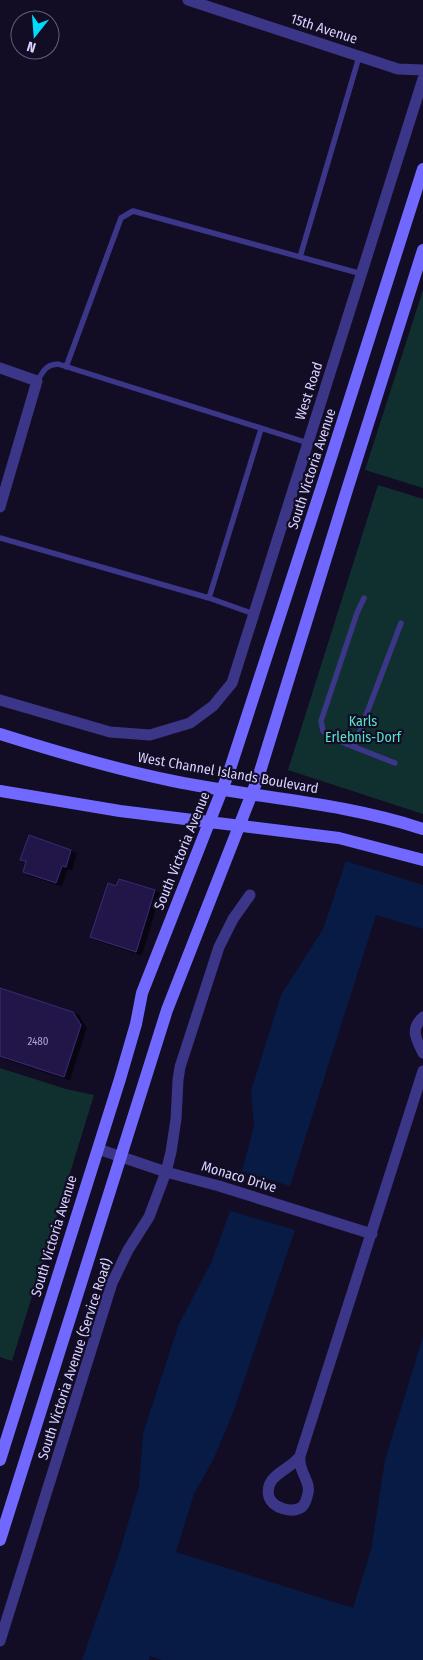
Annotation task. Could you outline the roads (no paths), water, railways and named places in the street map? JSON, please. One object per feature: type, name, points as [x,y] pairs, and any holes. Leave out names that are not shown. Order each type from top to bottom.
[{"type":"main road","name":"South Victoria Avenue","points":[[0,1460],[98,1149],[136,1024],[148,974],[223,790],[423,169]]},
{"type":"main road","points":[[0,1540],[176,983],[252,794],[423,250]]},
{"type":"main road","name":"West Channel Islands Boulevard","points":[[0,734],[114,767],[172,781],[368,813],[423,829]]},
{"type":"main road","points":[[0,791],[72,804],[339,838],[423,860]]},
{"type":"street","name":"15th Avenue","points":[[188,0],[398,69],[423,70]]},
{"type":"street","name":"West Road","points":[[0,700],[110,732],[150,735],[190,723],[212,706],[232,682],[423,79]]},
{"type":"street","points":[[0,368],[37,381],[0,507]]},
{"type":"street","name":"South Victoria Avenue (Service Road)","points":[[0,1640],[112,1283],[128,1250],[149,1217],[166,1172],[176,1119],[178,1080],[184,1054],[219,947],[233,919],[250,895]]},
{"type":"street","points":[[423,1016],[418,1022],[415,1034],[416,1042],[423,1053]]},
{"type":"street","points":[[300,1456],[293,1464],[277,1474],[272,1481],[269,1496],[273,1504],[279,1507],[295,1510],[300,1508],[306,1501],[309,1488],[300,1468],[300,1456],[423,1071]]},
{"type":"street","name":"Monaco Drive","points":[[98,1149],[166,1172],[219,1186],[372,1234]]},
{"type":"lane","points":[[300,257],[360,57]]},
{"type":"lane","points":[[66,367],[121,218],[133,211],[362,274]]},
{"type":"lane","points":[[37,381],[45,369],[50,365],[58,364],[308,443]]},
{"type":"lane","points":[[209,598],[261,429]]},
{"type":"lane","points":[[0,538],[209,598],[254,614]]},
{"type":"lane","points":[[364,598],[357,613],[321,721],[323,731],[334,739],[395,763]]},
{"type":"lane","points":[[354,747],[401,623]]},
{"type":"water","points":[[346,861],[423,885],[423,929],[376,915],[290,1186],[242,1171],[254,1126],[251,1091],[281,995],[323,929]]},
{"type":"water","points":[[230,1211],[295,1230],[233,1413],[214,1458],[194,1494],[176,1552],[353,1608],[371,1550],[385,1460],[423,1337],[423,1660],[162,1660],[150,1656],[149,1660],[82,1660],[119,1554],[139,1486],[143,1433],[179,1324],[212,1261]]},
{"type":"park label","name":"Karls Erlebnis-Dorf","points":[[363,730]]}]
